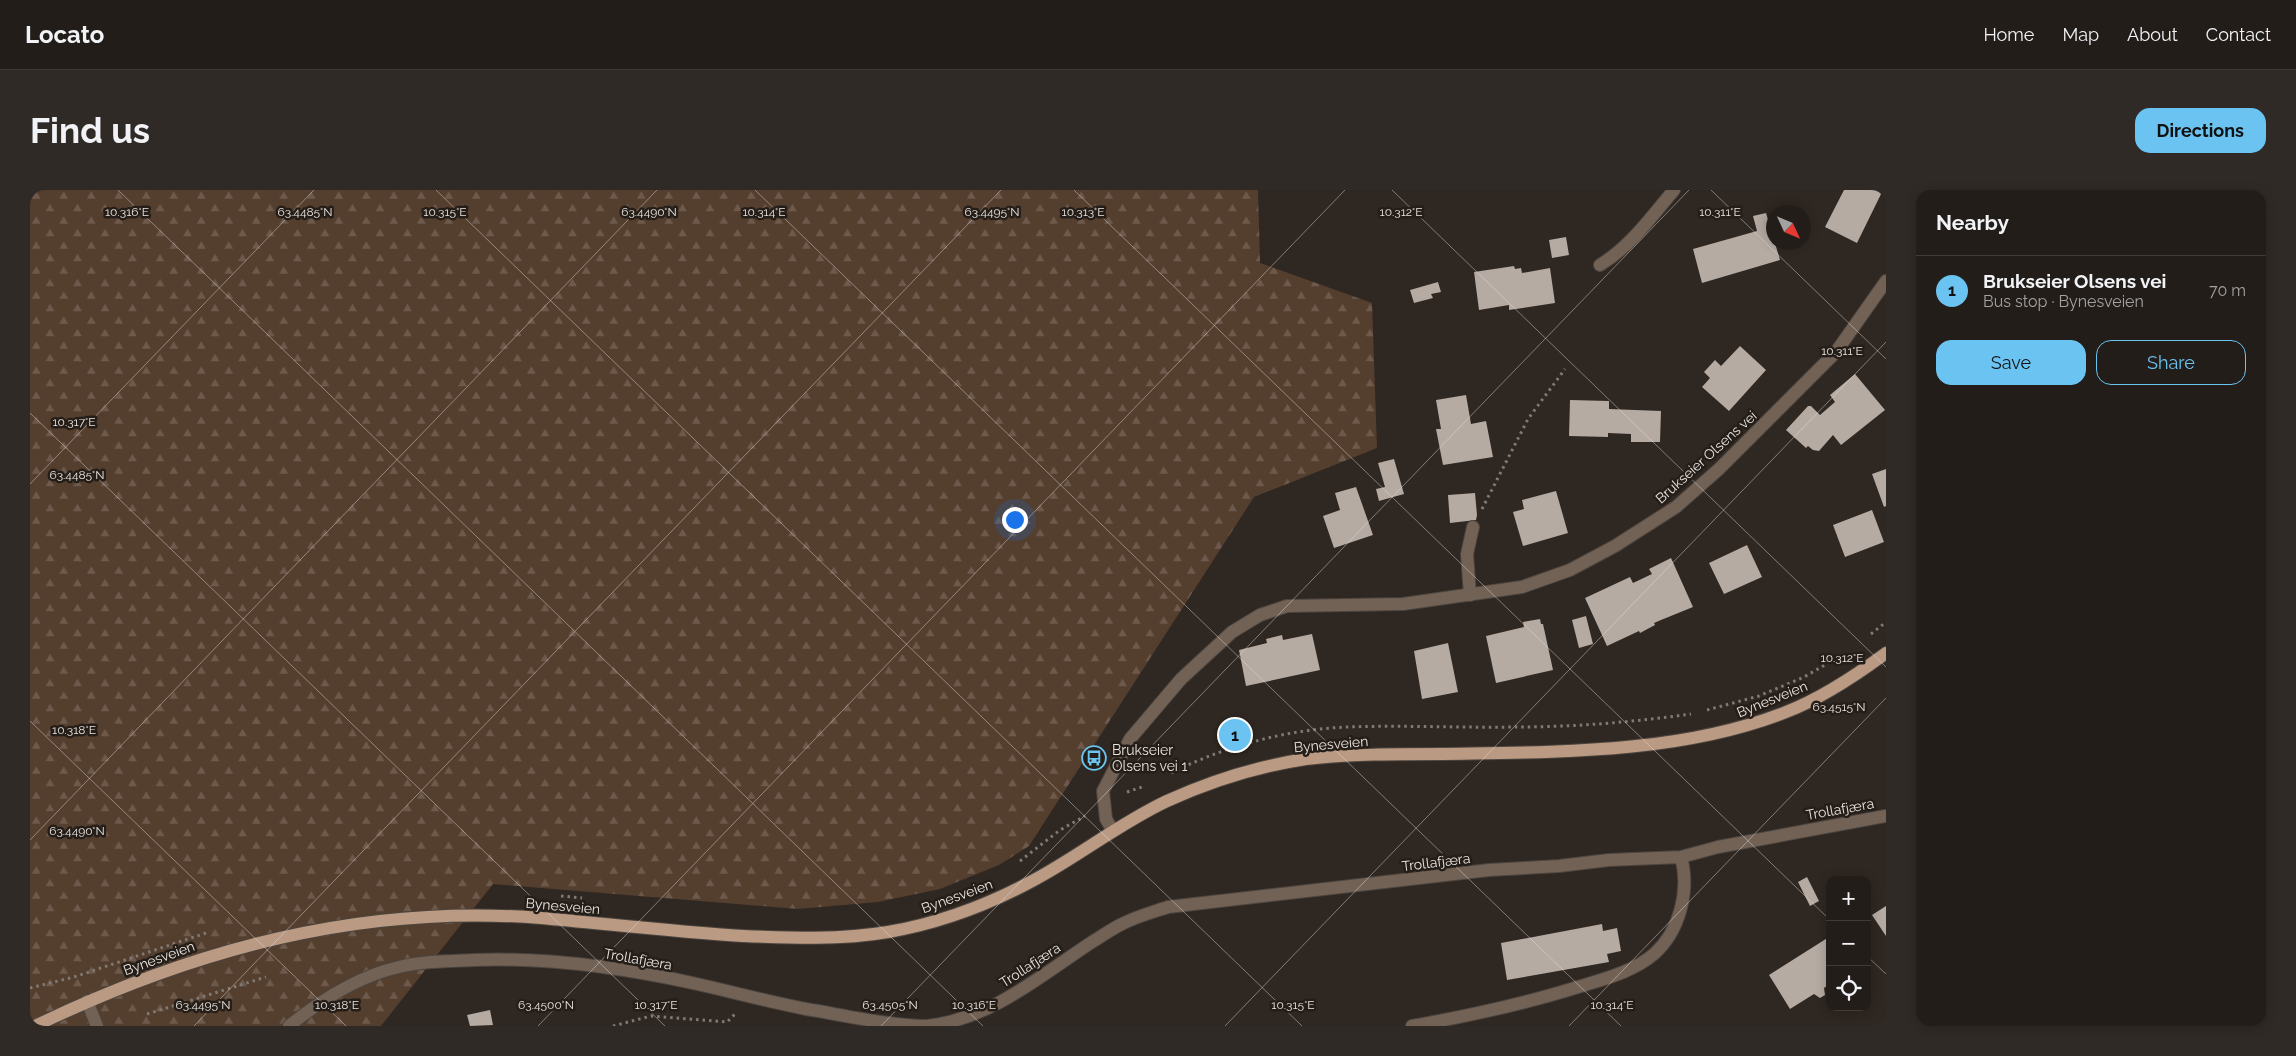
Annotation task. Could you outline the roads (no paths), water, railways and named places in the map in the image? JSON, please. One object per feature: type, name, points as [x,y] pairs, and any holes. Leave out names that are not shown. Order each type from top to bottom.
[{"type":"main road","name":"Bynesveien","points":[[35,1026],[87,1001],[221,952],[319,929],[420,917],[536,918],[691,932],[789,938],[858,937],[891,932],[926,924],[981,907],[1037,879],[1113,831],[1167,801],[1217,781],[1261,768],[1302,760],[1346,755],[1502,753],[1650,746],[1735,730],[1790,711],[1840,686],[1886,654]]},
{"type":"street","points":[[1600,264],[1613,257],[1631,240],[1674,190]]},
{"type":"street","name":"Brukseier Olsens vei","points":[[1113,831],[1106,819],[1103,791],[1115,765],[1141,724],[1181,678],[1232,632],[1246,622],[1287,606],[1403,604],[1522,587],[1570,570],[1615,546],[1676,507],[1719,469],[1836,352],[1886,281]]},
{"type":"street","points":[[1470,595],[1467,554],[1473,527]]},
{"type":"street","name":"Trollafjæra","points":[[289,1026],[338,992],[358,982],[399,967],[442,961],[496,959],[574,963],[696,984],[752,999],[877,1021],[927,1026],[964,1018],[995,1006],[1122,923],[1168,907],[1489,870],[1559,866],[1609,860],[1681,857],[1718,847],[1886,816]]},
{"type":"street","points":[[1412,1026],[1533,1001],[1616,976],[1642,963],[1665,942],[1678,920],[1684,888],[1684,870],[1681,857]]},
{"type":"street","points":[[87,1001],[97,1026]]},
{"type":"place","name":"Brukseier Olsens vei","points":[[1235,735]]},
{"type":"place","name":"Brukseier Olsens vei 1","points":[[1094,758]]}]
